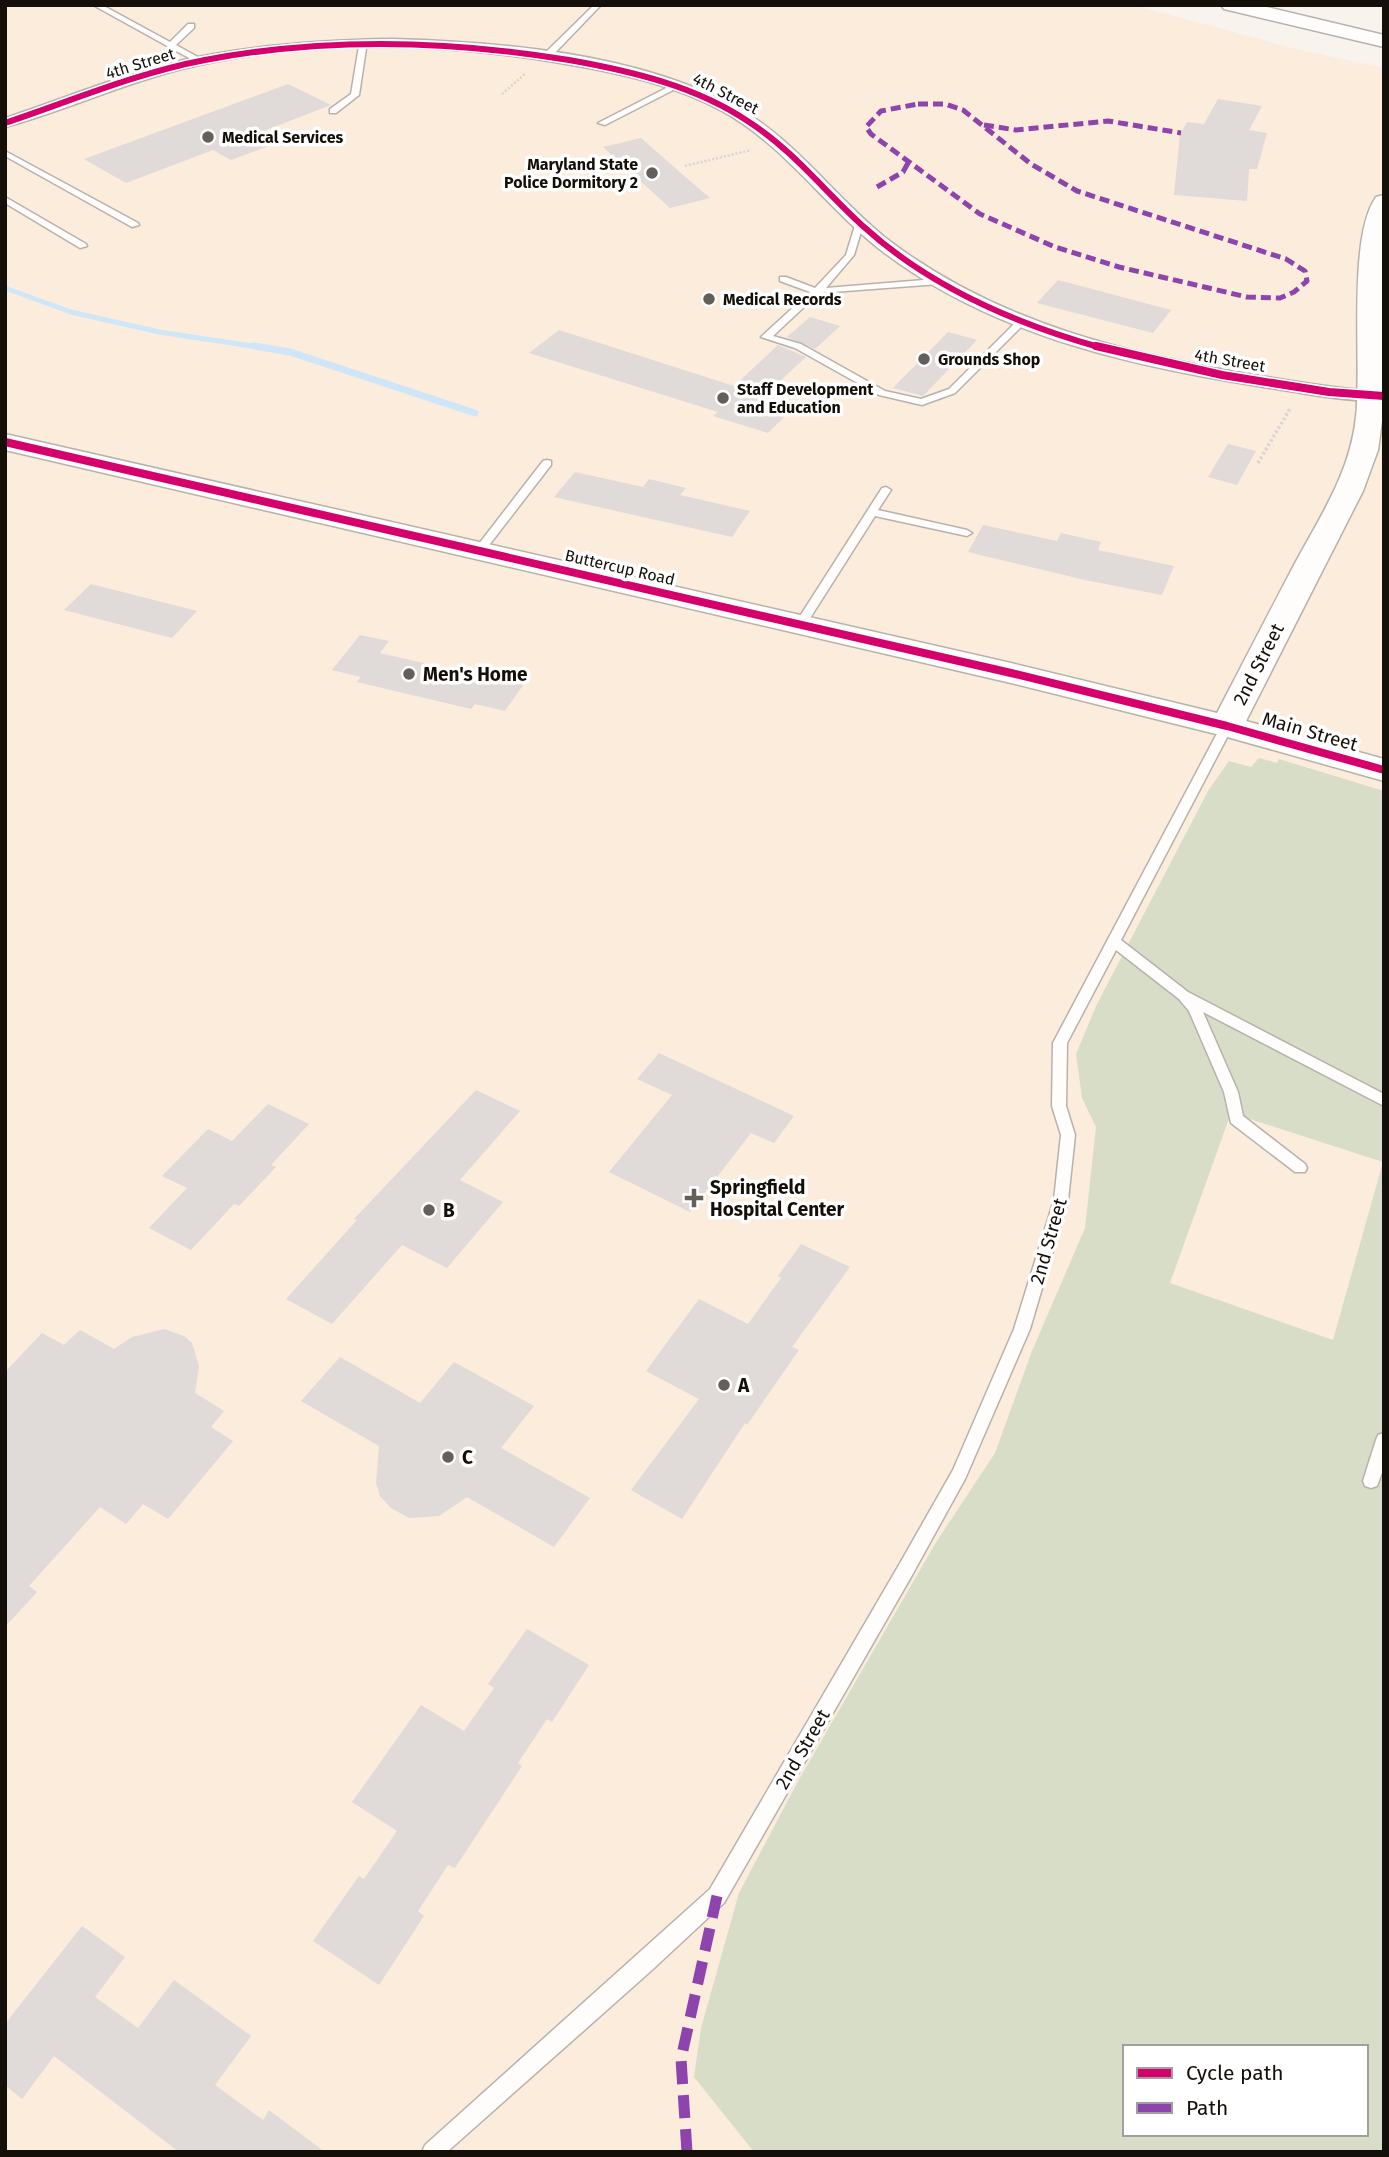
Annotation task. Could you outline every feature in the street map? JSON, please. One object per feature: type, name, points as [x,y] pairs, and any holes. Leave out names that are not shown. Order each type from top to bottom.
[{"type":"street","points":[[1231,5],[1384,41]]},
{"type":"street","name":"4th Street","points":[[5,123],[201,61],[301,46],[363,42],[457,44],[547,55],[620,70],[677,86],[726,108],[762,129],[882,243],[936,282],[1022,321],[1081,342],[1139,358],[1302,388],[1378,396]]},
{"type":"street","name":"2nd Street","points":[[1227,726],[1345,499],[1364,451],[1378,396],[1369,270],[1374,231],[1384,202]]},
{"type":"street","name":"Buttercup Road","points":[[5,442],[801,624],[1227,726]]},
{"type":"street","name":"Main Street","points":[[1227,726],[1384,770]]},
{"type":"lane","points":[[96,5],[201,61]]},
{"type":"lane","points":[[547,55],[598,5]]},
{"type":"lane","points":[[171,45],[191,26]]},
{"type":"lane","points":[[334,111],[355,94],[363,42]]},
{"type":"lane","points":[[602,123],[677,86]]},
{"type":"lane","points":[[5,153],[135,225]]},
{"type":"lane","points":[[5,199],[83,246]]},
{"type":"lane","points":[[860,222],[850,255],[766,337],[798,346],[882,394],[922,402],[952,391],[1022,321]]},
{"type":"lane","points":[[783,279],[816,291],[936,282]]},
{"type":"lane","points":[[479,551],[547,463]]},
{"type":"lane","points":[[801,624],[886,490]]},
{"type":"lane","points":[[872,512],[967,533]]},
{"type":"lane","name":"2nd Street","points":[[432,2152],[645,1964],[717,1896],[905,1571],[959,1474],[1022,1329],[1061,1200],[1068,1135],[1059,1106],[1060,1043],[1227,726]]},
{"type":"lane","points":[[1114,940],[1183,995],[1384,1101]]},
{"type":"lane","points":[[1183,995],[1195,1009],[1231,1092],[1236,1119],[1300,1168]]},
{"type":"lane","points":[[1371,1481],[1384,1440]]},
{"type":"path","points":[[685,166],[779,144]]},
{"type":"path","points":[[1258,463],[1302,388]]},
{"type":"shaded area","name":"Springfield Hospital Center","points":[[5,5],[1133,5],[1296,49],[1384,68],[1384,2152],[5,2152]]},
{"type":"green space","points":[[1259,758],[1277,763],[1279,759],[1384,791],[1384,2152],[754,2152],[694,2077],[701,2028],[739,1893],[797,1783],[935,1544],[995,1453],[1032,1351],[1085,1228],[1096,1127],[1082,1098],[1076,1054],[1097,1004],[1208,791],[1229,761],[1251,767]],"holes":[[[1231,1113],[1383,1162],[1333,1340],[1170,1283]]]},
{"type":"building","name":"Medical Services","points":[[288,84],[331,105],[251,136],[269,146],[231,160],[213,150],[126,183],[84,159]]},
{"type":"building","points":[[1218,99],[1262,106],[1249,130],[1267,133],[1257,169],[1249,169],[1247,201],[1174,195],[1180,135],[1187,122],[1204,124]]},
{"type":"building","name":"Maryland State Police Dormitory 2","points":[[641,138],[710,198],[670,208],[603,147]]},
{"type":"building","points":[[1058,280],[1171,310],[1153,333],[1037,303]]},
{"type":"building","points":[[810,317],[840,326],[815,349],[787,337]]},
{"type":"building","name":"Staff Development and Education","points":[[559,330],[734,386],[778,345],[806,357],[766,394],[774,397],[770,400],[794,407],[768,433],[713,416],[718,412],[529,353]]},
{"type":"building","points":[[948,332],[977,340],[923,396],[893,388]]},
{"type":"building","points":[[1228,444],[1256,451],[1237,485],[1208,477]]},
{"type":"building","points":[[575,472],[643,487],[649,479],[686,488],[680,495],[750,511],[732,537],[554,497]]},
{"type":"building","points":[[983,525],[1057,541],[1061,533],[1101,542],[1098,550],[1174,566],[1162,595],[1085,580],[968,552]]},
{"type":"building","points":[[91,584],[197,611],[172,638],[64,610]]},
{"type":"building","name":"Men's Home","points":[[360,635],[389,641],[380,653],[492,679],[498,671],[528,678],[505,711],[475,704],[471,709],[357,682],[361,677],[332,670]]},
{"type":"building","points":[[659,1053],[794,1116],[774,1143],[751,1133],[690,1212],[609,1172],[672,1095],[637,1079]]},
{"type":"building","name":"B","points":[[476,1090],[520,1111],[460,1180],[503,1202],[447,1268],[402,1245],[332,1324],[286,1299],[357,1220],[354,1219]]},
{"type":"building","points":[[268,1104],[309,1124],[271,1165],[276,1167],[239,1206],[234,1204],[191,1250],[149,1228],[187,1188],[162,1176],[208,1129],[232,1141]]},
{"type":"building","name":"A","points":[[801,1244],[850,1267],[792,1347],[799,1350],[747,1425],[745,1423],[682,1519],[631,1490],[699,1399],[646,1371],[699,1299],[748,1324],[781,1278],[778,1276]]},
{"type":"building","points":[[164,1329],[184,1336],[192,1343],[199,1366],[195,1393],[224,1411],[211,1427],[233,1441],[168,1519],[143,1504],[126,1524],[100,1507],[29,1586],[37,1592],[5,1627],[5,1372],[42,1333],[64,1345],[80,1330],[114,1349],[132,1337]]},
{"type":"building","name":"C","points":[[340,1357],[420,1403],[454,1362],[534,1406],[501,1448],[590,1498],[554,1547],[467,1497],[439,1516],[409,1518],[391,1508],[380,1496],[376,1483],[379,1446],[301,1401]]},
{"type":"building","points":[[527,1629],[589,1665],[552,1722],[547,1719],[518,1763],[522,1766],[455,1868],[448,1865],[418,1911],[424,1916],[379,1985],[313,1941],[359,1876],[364,1879],[397,1831],[352,1802],[421,1705],[464,1731],[494,1688],[488,1684]]},
{"type":"building","points":[[82,1926],[125,1957],[95,1997],[138,2028],[174,1980],[251,2036],[215,2085],[263,2120],[269,2110],[325,2152],[179,2152],[54,2056],[22,2099],[5,2085],[5,2024]]},
{"type":"waterway","points":[[5,288],[71,312],[159,332],[265,348]]},
{"type":"waterway","points":[[254,346],[290,352],[475,413]]},
{"type":"marked path","points":[[918,104],[945,104],[963,110],[1031,164],[1077,191],[1286,259],[1305,271],[1307,281],[1301,288],[1280,298],[1247,297],[1152,275],[1025,236],[964,203],[871,134],[866,127],[881,111],[895,106],[918,104]]},
{"type":"marked path","points":[[984,125],[1016,130],[1108,121],[1181,133]]},
{"type":"marked path","points":[[877,187],[903,172],[908,163]]},
{"type":"marked path","points":[[687,2152],[681,2059],[717,1896]]},
{"type":"cycle path","points":[[5,123],[128,80],[179,66],[251,52],[298,47],[439,44],[580,62],[656,80],[729,109],[772,139],[885,245],[927,275],[1020,321],[1069,339],[1171,365],[1329,392],[1384,396]]},
{"type":"cycle path","points":[[5,442],[1011,673],[1227,726],[1384,770]]},
{"type":"place","name":"Medical Services","points":[[208,137]]},
{"type":"place","name":"Maryland State Police Dormitory 2","points":[[652,173]]},
{"type":"place","name":"Medical Records","points":[[709,299]]},
{"type":"place","name":"Grounds Shop","points":[[924,359]]},
{"type":"place","name":"Staff Development and Education","points":[[723,398]]},
{"type":"place","name":"Men's Home","points":[[409,674]]},
{"type":"place","name":"Springfield Hospital Center","points":[[694,1198]]},
{"type":"place","name":"B","points":[[429,1210]]},
{"type":"place","name":"A","points":[[724,1385]]},
{"type":"place","name":"C","points":[[448,1457]]}]
